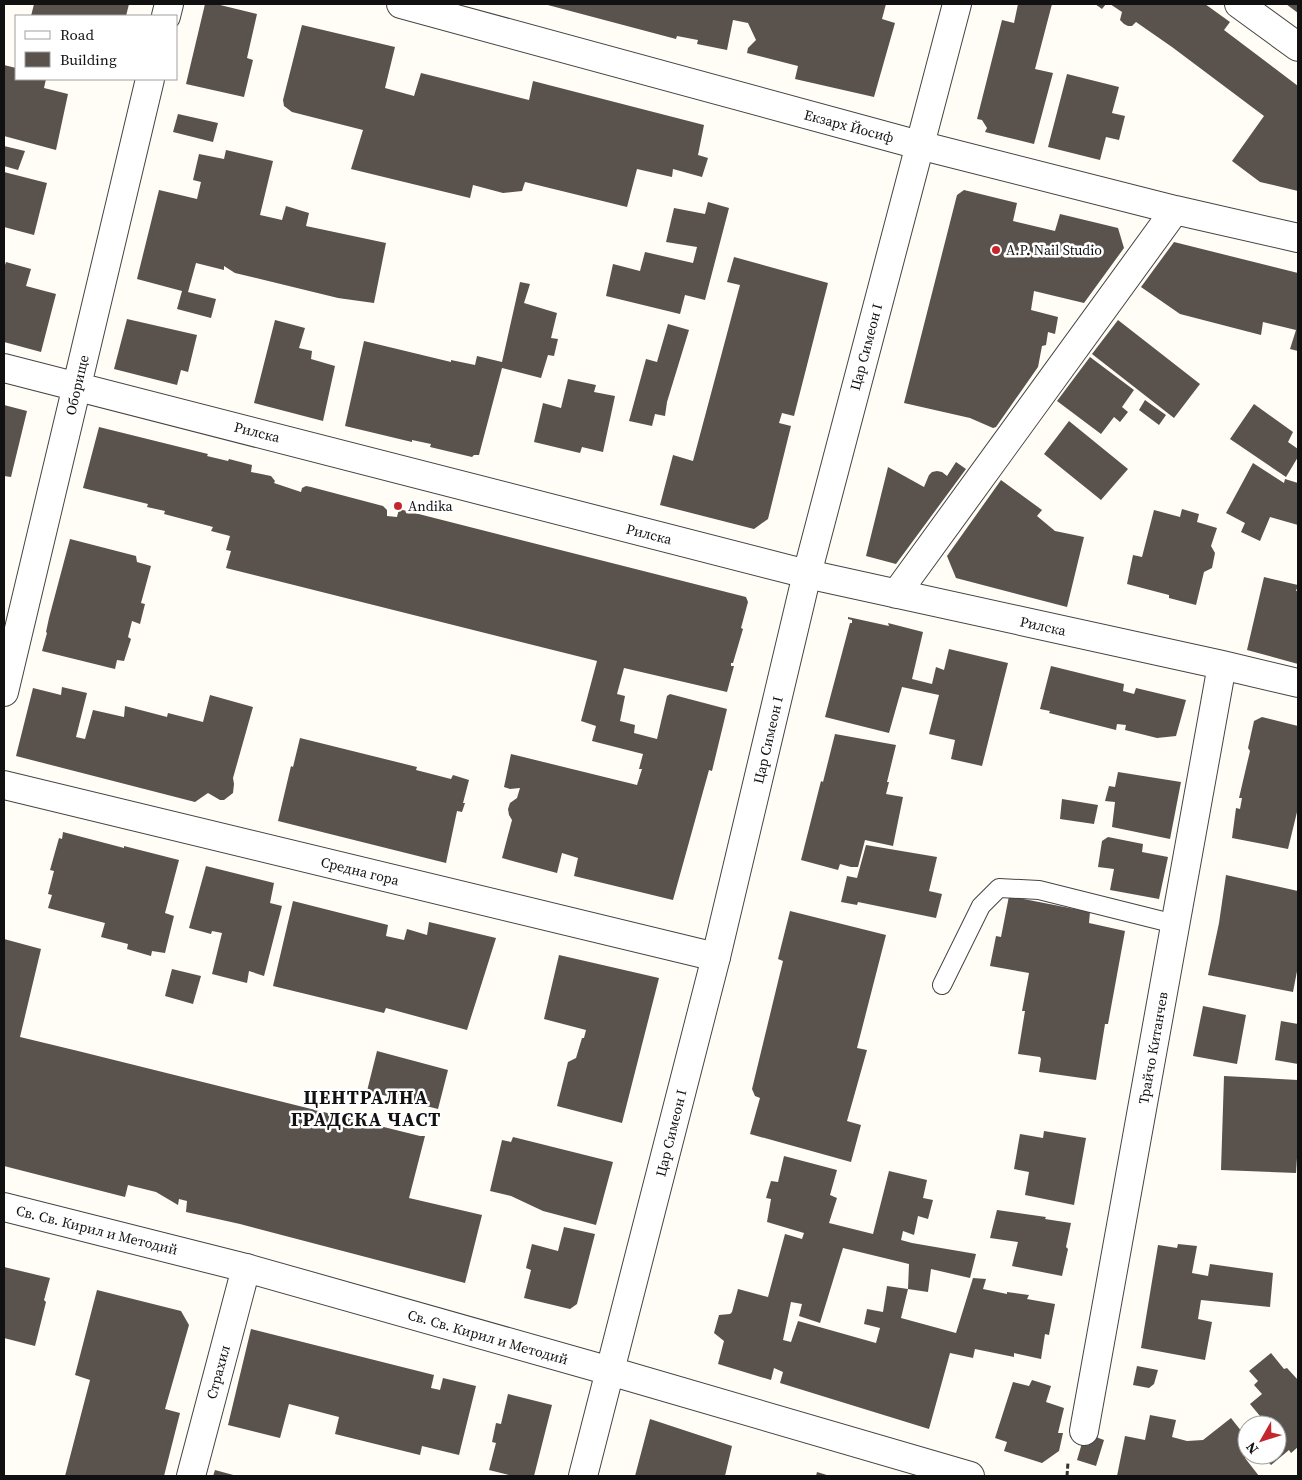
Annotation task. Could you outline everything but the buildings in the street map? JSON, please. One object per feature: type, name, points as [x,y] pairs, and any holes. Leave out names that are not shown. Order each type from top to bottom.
[{"type":"street","name":"Екзарх Йосиф","points":[[401,4],[919,146],[1175,210],[1298,238]]},
{"type":"street","name":"Цар Симеон I","points":[[583,1476],[716,957],[807,574],[956,4]]},
{"type":"street","points":[[1239,4],[1298,47]]},
{"type":"street","name":"Оборище","points":[[4,692],[150,80]]},
{"type":"street","points":[[896,594],[1175,210]]},
{"type":"street","name":"Рилска","points":[[4,368],[807,574],[1298,683]]},
{"type":"street","name":"Трайчо Китанчев","points":[[1084,1431],[1222,665]]},
{"type":"street","name":"Средна гора","points":[[4,785],[716,957]]},
{"type":"street","name":"Св. Св. Кирил и Методий","points":[[4,1207],[246,1268],[610,1371],[970,1476]]},
{"type":"street","name":"Страхил","points":[[191,1476],[246,1268]]},
{"type":"lane","points":[[942,985],[981,906],[999,888],[1039,890],[1176,924]]},
{"type":"place","name":"A.P. Nail Studio","points":[[996,250]]},
{"type":"place","name":"Andika","points":[[398,506]]},
{"type":"district","name":"ЦЕНТРАЛНА ГРАДСКА ЧАСТ","points":[[366,1108]]}]
